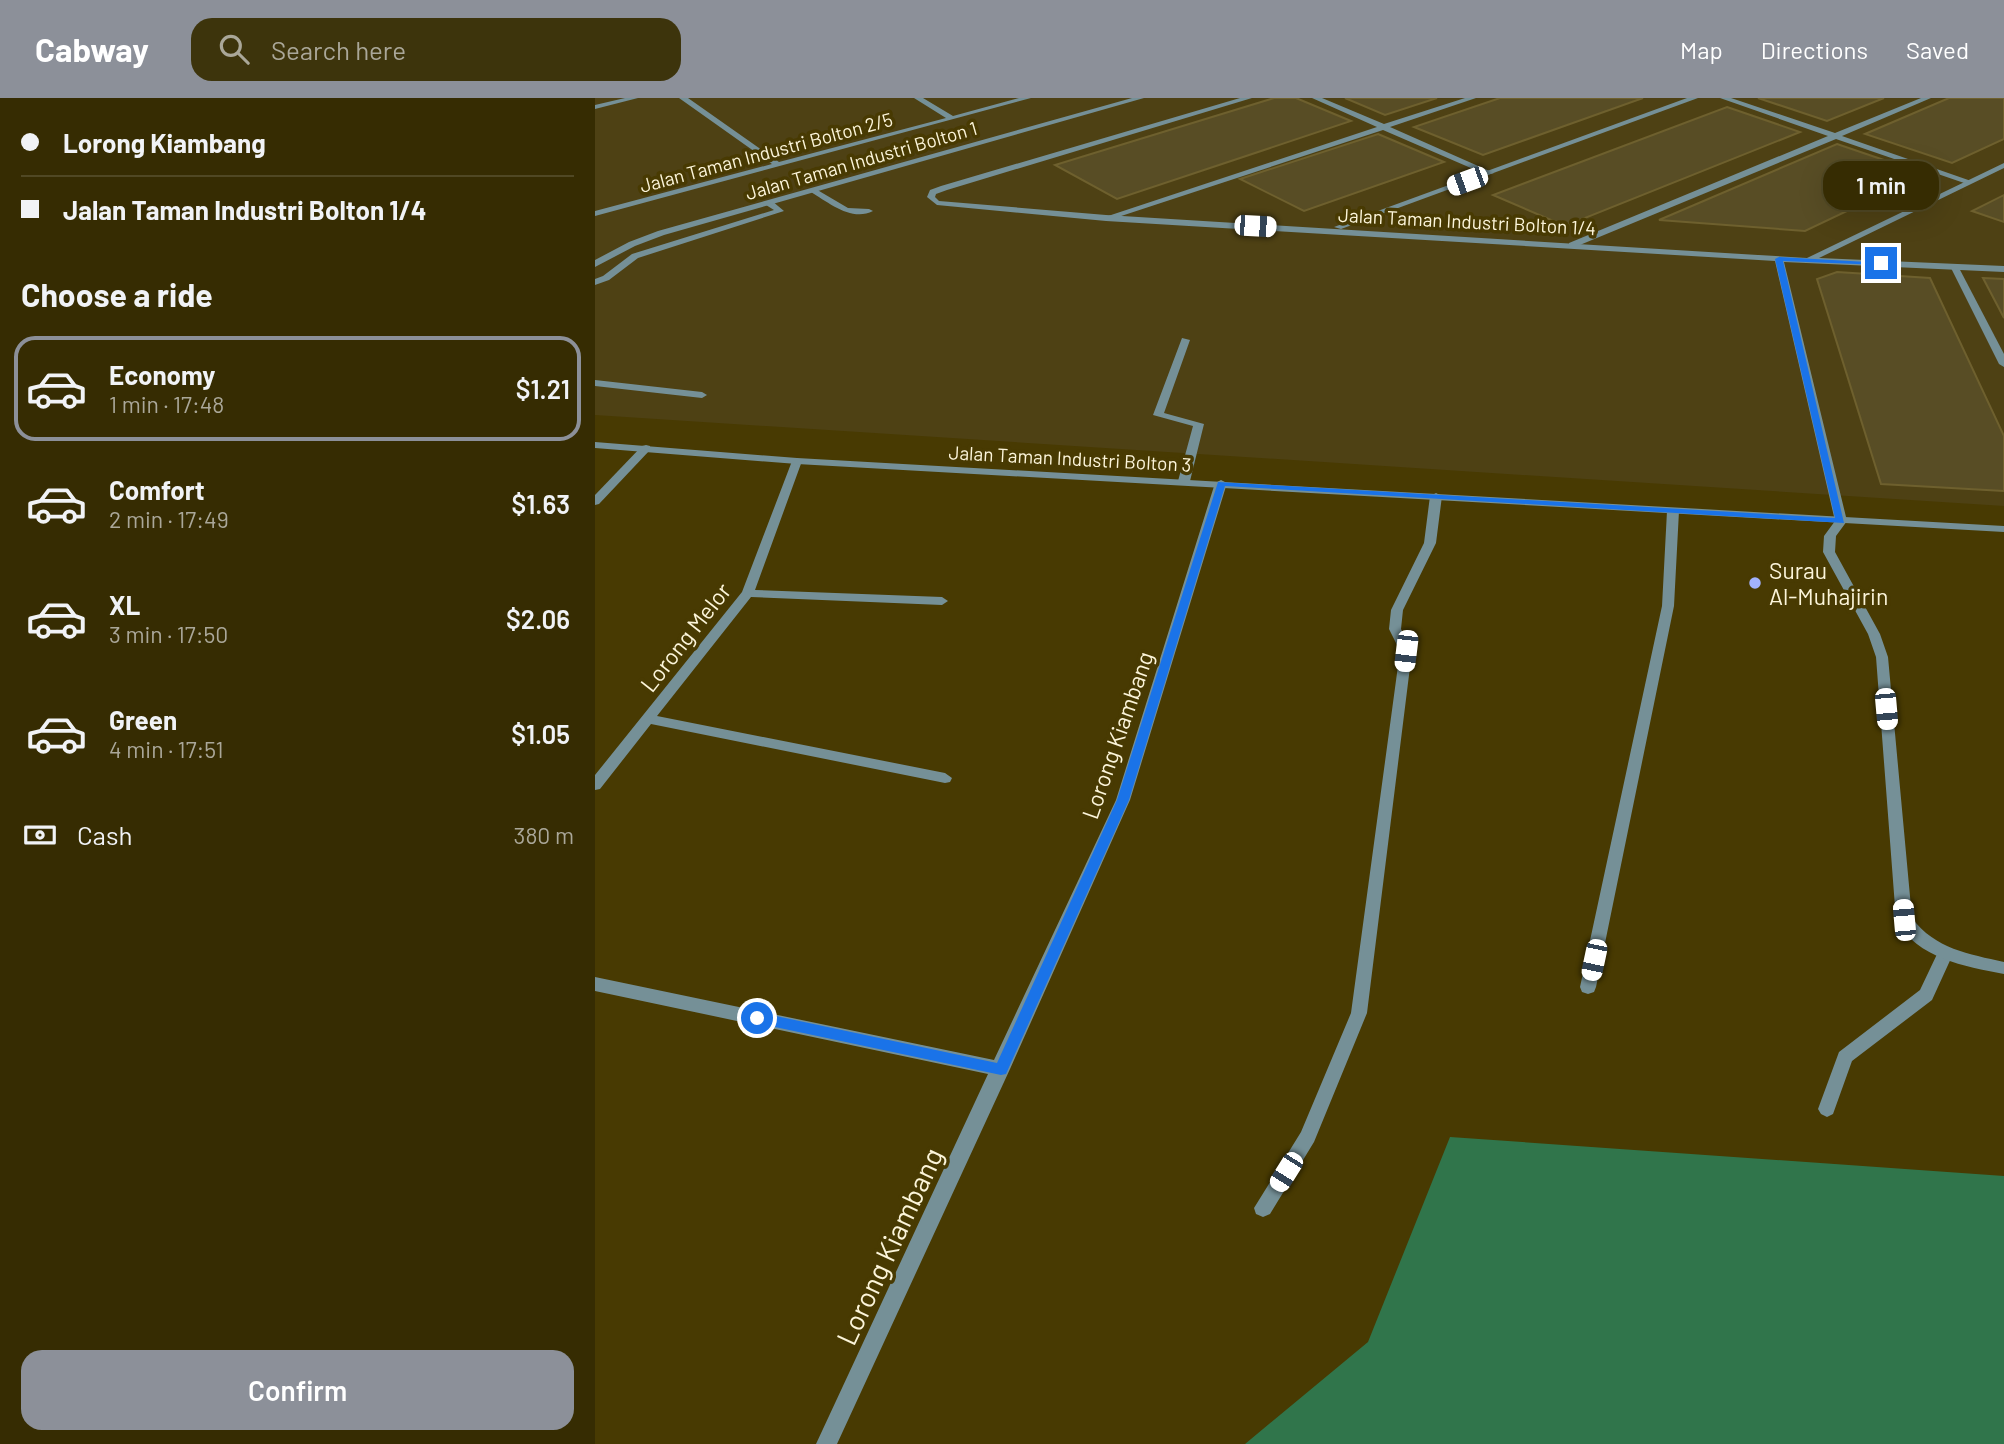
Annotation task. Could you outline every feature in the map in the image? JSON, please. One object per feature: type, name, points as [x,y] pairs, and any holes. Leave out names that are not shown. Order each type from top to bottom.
[{"type":"street","points":[[595,107],[634,98]]},
{"type":"street","points":[[683,98],[778,165]]},
{"type":"street","points":[[918,98],[952,118]]},
{"type":"street","name":"Jalan Taman Industri Bolton 2/5","points":[[595,214],[1027,98]]},
{"type":"street","name":"Jalan Taman Industri Bolton 1","points":[[595,264],[632,244],[661,233],[1140,98]]},
{"type":"street","name":"Jalan Taman Industri Bolton 1/4","points":[[1248,98],[944,188],[933,192],[930,197],[937,203],[1106,218],[1779,259],[2004,269]]},
{"type":"street","points":[[1316,98],[1490,173]]},
{"type":"street","points":[[1106,218],[1472,98]]},
{"type":"street","points":[[1330,230],[1694,98]]},
{"type":"street","points":[[1724,98],[1970,182]]},
{"type":"street","points":[[1572,245],[1927,98]]},
{"type":"street","points":[[1809,260],[2004,165]]},
{"type":"street","points":[[814,190],[846,209],[869,211]]},
{"type":"street","points":[[595,282],[606,278],[635,256],[779,211],[769,202]]},
{"type":"street","points":[[1779,259],[1841,521],[1831,536],[1829,552],[1874,634],[1882,657],[1904,920],[1915,937],[1945,954],[2004,968]]},
{"type":"street","points":[[1954,267],[2004,364]]},
{"type":"street","points":[[1184,481],[1199,424],[1158,415],[1185,340]]},
{"type":"street","points":[[595,383],[702,395]]},
{"type":"street","name":"Jalan Taman Industri Bolton 3","points":[[595,445],[797,461],[2004,528]]},
{"type":"street","points":[[595,502],[646,448]]},
{"type":"street","name":"Lorong Melor","points":[[595,785],[748,593],[797,461]]},
{"type":"street","name":"Lorong Kiambang","points":[[825,1444],[1001,1069],[1123,800],[1221,484]]},
{"type":"street","points":[[1263,1208],[1308,1136],[1359,1013],[1406,651],[1395,629],[1397,610],[1430,543],[1436,496]]},
{"type":"street","points":[[1588,987],[1668,606],[1673,511]]},
{"type":"street","points":[[748,593],[942,601]]},
{"type":"street","points":[[648,719],[945,778]]},
{"type":"street","points":[[1827,1109],[1845,1057],[1926,995],[1945,954]]},
{"type":"street","points":[[595,984],[1001,1069]]},
{"type":"shaded area","points":[[595,98],[2004,98],[2004,506],[595,415]]},
{"type":"green space","points":[[1450,1137],[2004,1176],[2004,1444],[1245,1444],[1368,1342]]},
{"type":"building","points":[[1274,98],[1296,98],[1351,121],[1117,199],[1055,165]]},
{"type":"building","points":[[1345,98],[1437,98],[1385,115]]},
{"type":"building","points":[[1500,98],[1643,98],[1483,155],[1414,127]]},
{"type":"building","points":[[1758,98],[1884,98],[1827,121]]},
{"type":"building","points":[[1949,98],[2004,98],[2004,139],[1952,163],[1865,134]]},
{"type":"building","points":[[1727,107],[1800,132],[1565,226],[1493,195]]},
{"type":"building","points":[[1378,134],[1444,162],[1304,211],[1240,179]]},
{"type":"building","points":[[1837,144],[1925,174],[1805,231],[1659,220]]},
{"type":"building","points":[[2004,195],[2004,222],[1972,211]]},
{"type":"building","points":[[1837,272],[1930,278],[2004,436],[2004,491],[1881,484],[1817,279]]},
{"type":"building","points":[[1983,278],[2004,279],[2004,318]]},
{"type":"place","name":"Surau Al-Muhajirin","points":[[1755,583]]},
{"type":"route","points":[[757,1018],[1001,1069],[1123,800],[1221,484],[1841,521],[1779,259],[1881,263]]}]
